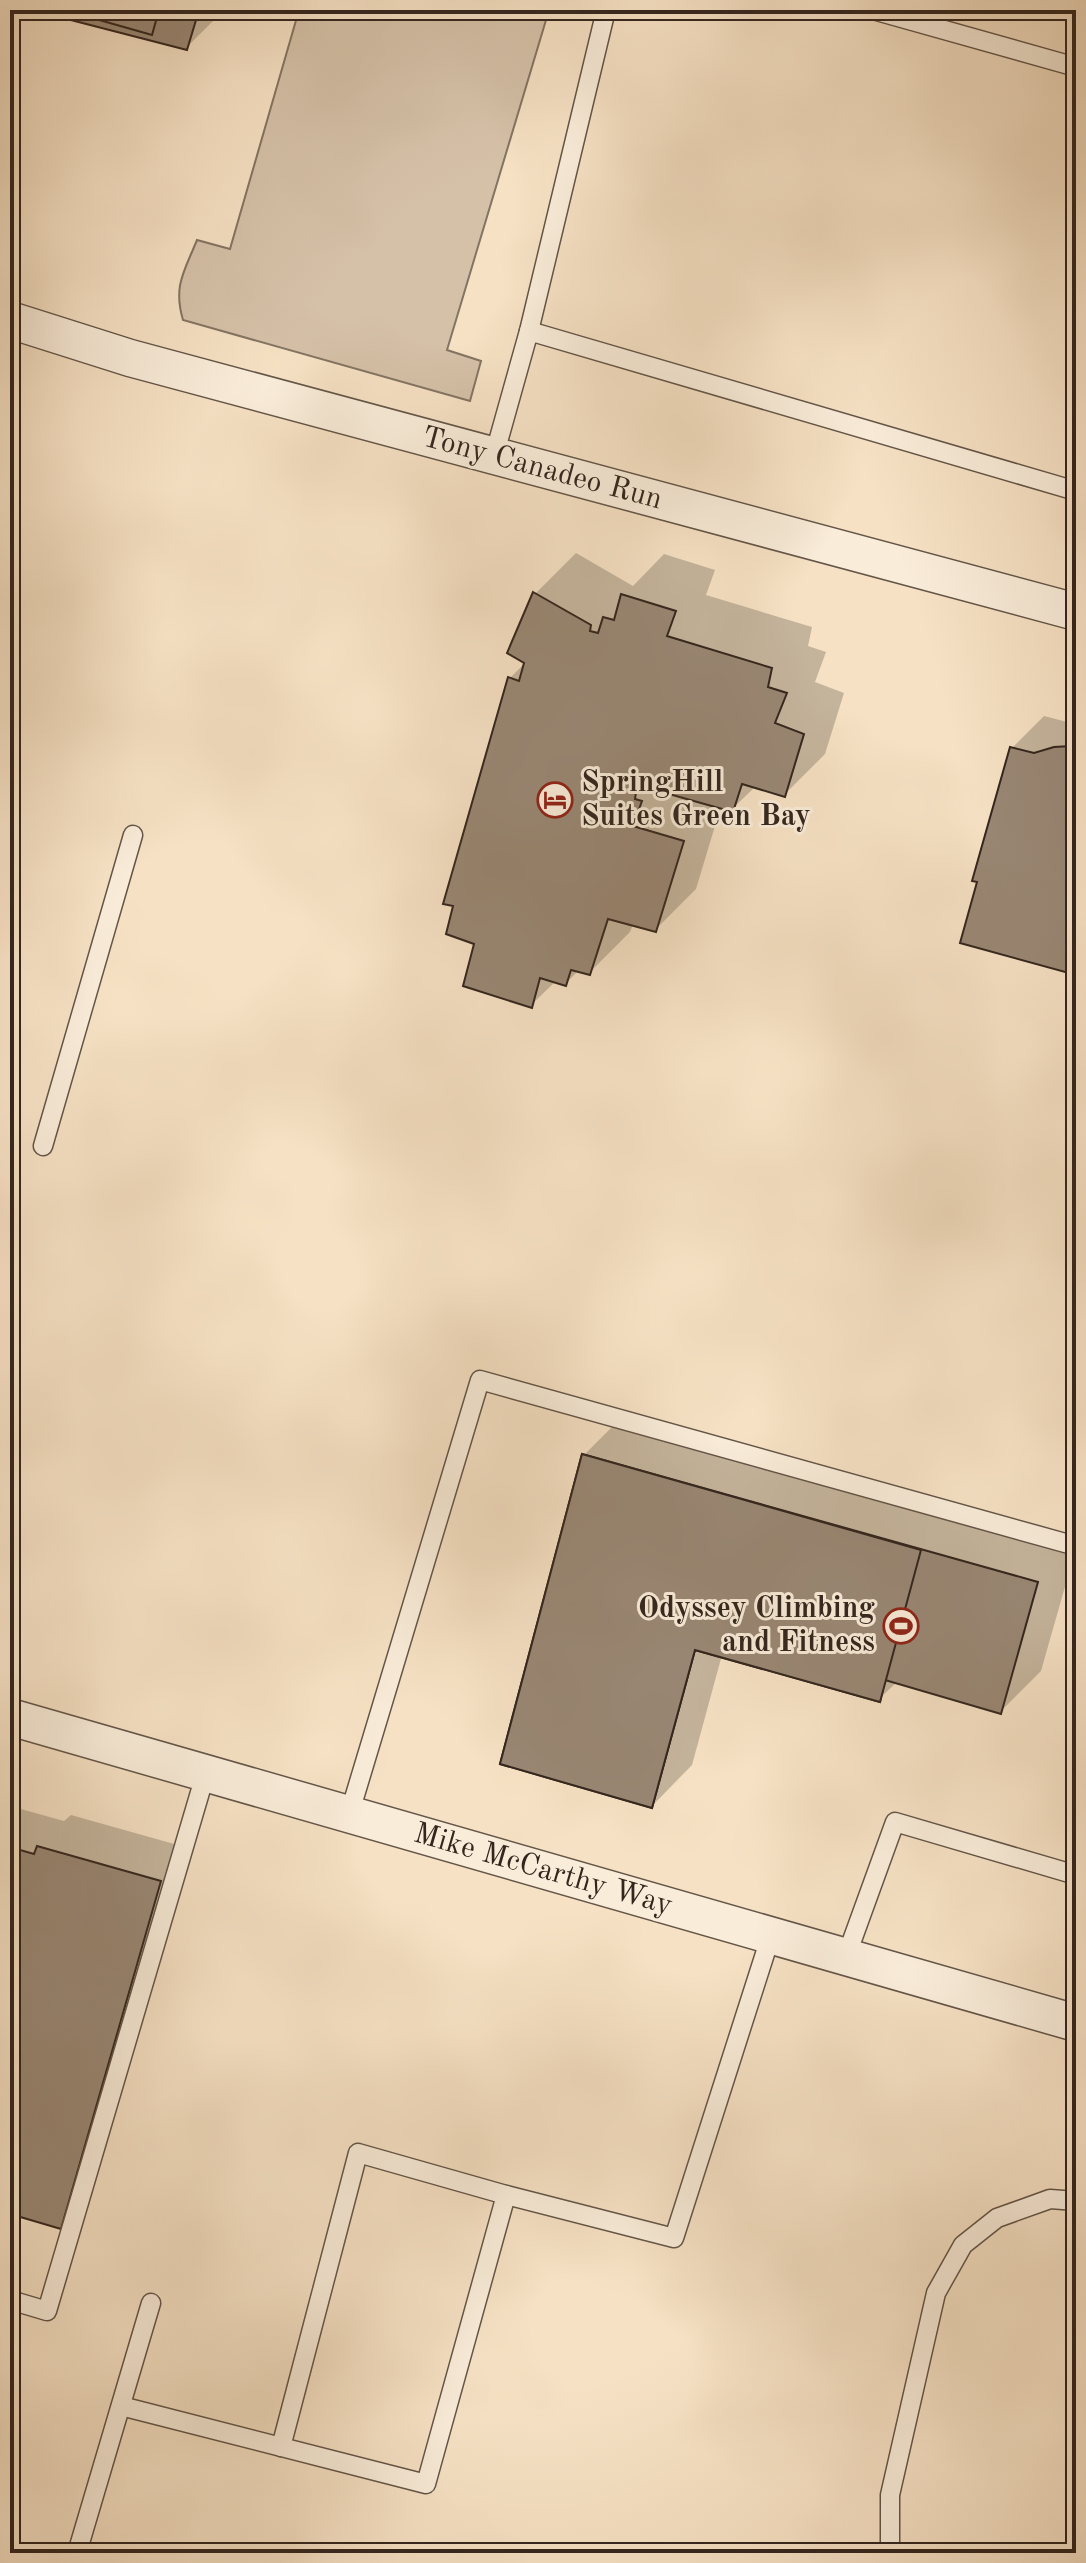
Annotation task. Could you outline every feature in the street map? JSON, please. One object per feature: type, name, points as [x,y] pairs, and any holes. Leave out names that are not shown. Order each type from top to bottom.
[{"type":"street","name":"Tony Canadeo Run","points":[[10,320],[130,358],[1076,612]]},
{"type":"street","name":"Mike McCarthy Way","points":[[10,1717],[1076,2023]]},
{"type":"lane","points":[[494,456],[529,331],[606,10]]},
{"type":"lane","points":[[873,10],[1076,67]]},
{"type":"lane","points":[[529,331],[1076,491]]},
{"type":"lane","points":[[43,1146],[133,835]]},
{"type":"lane","points":[[349,1815],[480,1380],[1076,1546]]},
{"type":"lane","points":[[10,2300],[47,2311],[206,1772]]},
{"type":"lane","points":[[846,1957],[895,1822],[1076,1875]]},
{"type":"lane","points":[[281,2447],[358,2153],[674,2238],[771,1935]]},
{"type":"lane","points":[[121,2406],[426,2484],[506,2195]]},
{"type":"lane","points":[[890,2553],[890,2495],[936,2293],[963,2245],[997,2218],[1050,2199],[1076,2201]]},
{"type":"lane","points":[[77,2553],[151,2303]]},
{"type":"shaded area","points":[[299,10],[549,10],[447,350],[481,361],[470,401],[183,320],[180,288],[197,240],[230,249]]},
{"type":"building","points":[[32,10],[199,10],[187,50]]},
{"type":"building","points":[[64,10],[159,10],[152,35]]},
{"type":"building","name":"SpringHill Suites Green Bay","points":[[533,592],[591,625],[590,631],[598,633],[603,617],[614,620],[621,594],[676,611],[667,636],[772,668],[768,687],[787,693],[775,723],[804,734],[785,797],[742,784],[733,812],[637,785],[635,799],[642,801],[633,826],[684,841],[656,932],[608,919],[590,975],[571,970],[566,986],[540,978],[532,1008],[463,986],[474,944],[446,934],[453,906],[443,904],[508,677],[519,681],[524,663],[507,653]]},
{"type":"building","points":[[1010,747],[1034,753],[1076,747],[1076,975],[960,943],[977,882],[972,881]]},
{"type":"building","points":[[582,1454],[1038,1582],[1001,1714],[885,1680],[880,1702],[695,1650],[652,1808],[500,1764]]},
{"type":"building","points":[[582,1454],[921,1550],[880,1702],[695,1650],[652,1808],[500,1764]]},
{"type":"building","points":[[37,1846],[161,1881],[61,2229],[10,2214],[10,1847],[34,1854]]},
{"type":"place","name":"SpringHill Suites Green Bay","points":[[555,800]]},
{"type":"place","name":"Odyssey Climbing and Fitness","points":[[901,1626]]}]
